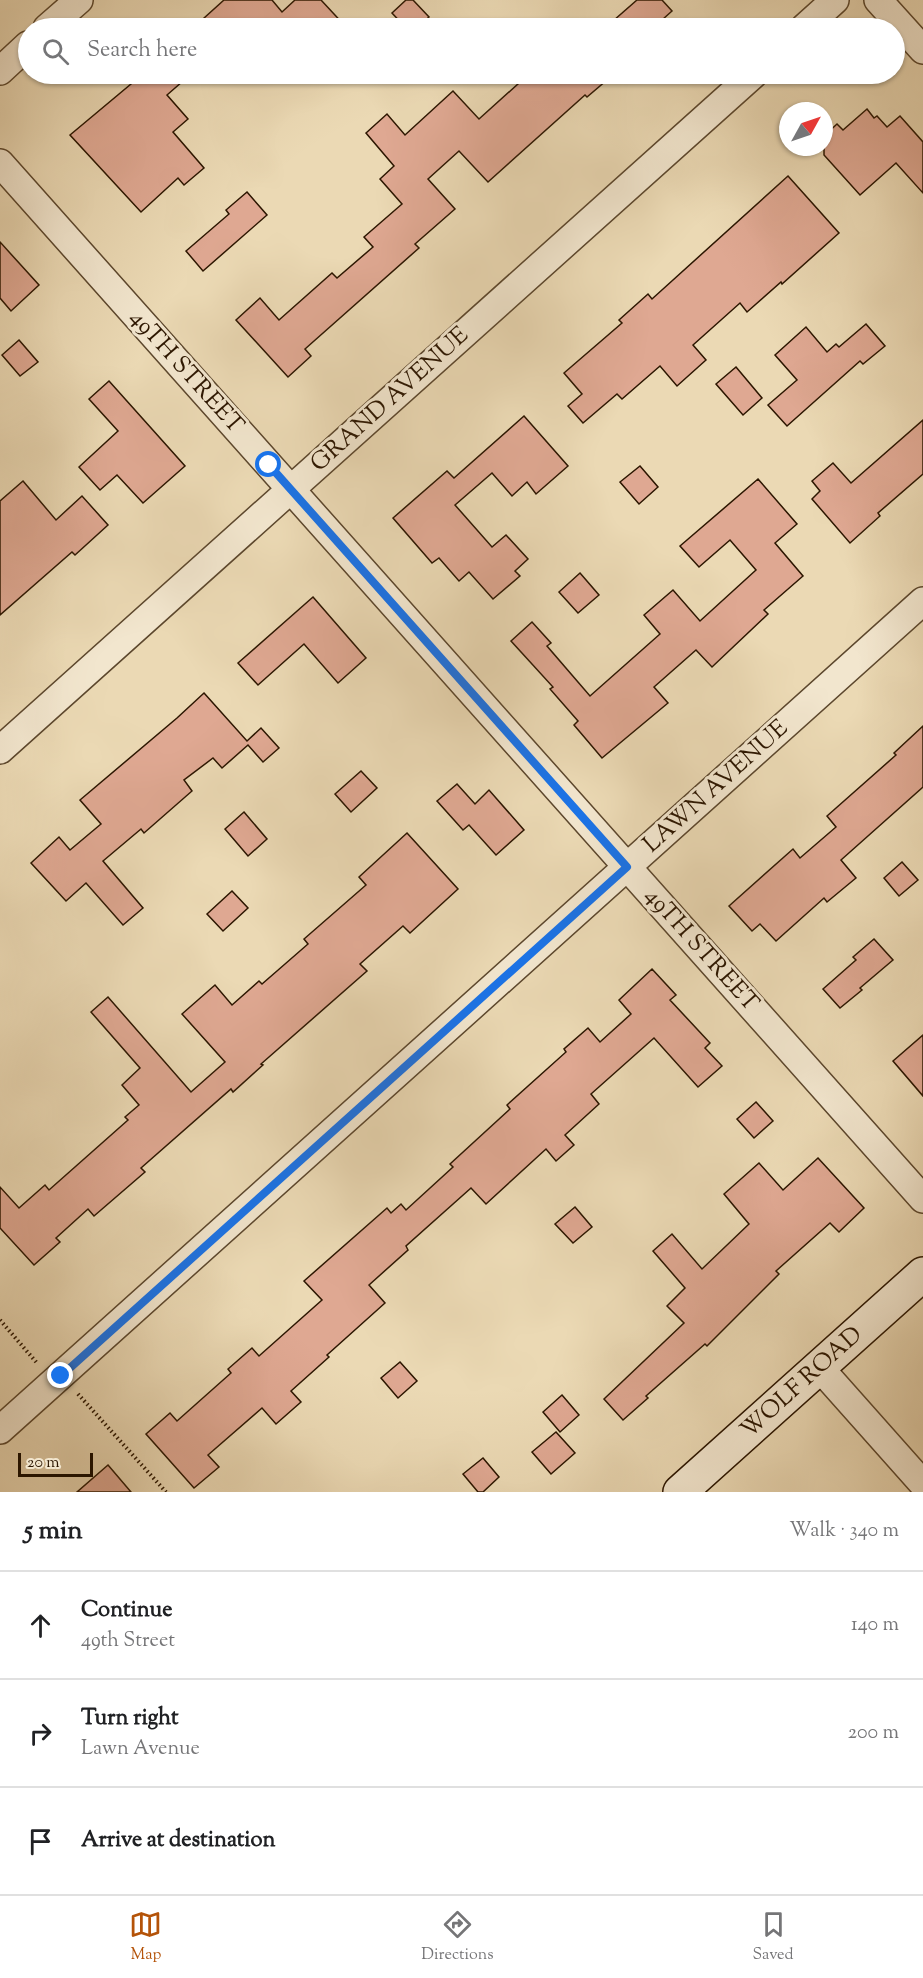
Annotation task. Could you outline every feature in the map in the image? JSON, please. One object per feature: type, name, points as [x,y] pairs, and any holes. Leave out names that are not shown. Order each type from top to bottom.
[{"type":"main road","name":"WOLF ROAD","points":[[680,1492],[923,1274]]},
{"type":"street","points":[[58,18],[79,0]]},
{"type":"street","points":[[815,18],[835,0]]},
{"type":"street","points":[[879,0],[895,18]]},
{"type":"street","points":[[905,30],[923,50]]},
{"type":"street","points":[[0,71],[18,54]]},
{"type":"street","name":"GRAND AVENUE","points":[[0,750],[742,84]]},
{"type":"street","name":"49TH STREET","points":[[0,163],[923,1199]]},
{"type":"street","name":"LAWN AVENUE","points":[[0,1430],[923,601]]},
{"type":"street","points":[[819,1366],[923,1484]]},
{"type":"path","points":[[0,1320],[166,1492]]},
{"type":"building","points":[[224,0],[272,0],[282,12],[295,0],[321,0],[338,18],[204,18]]},
{"type":"building","points":[[406,0],[413,0],[429,17],[397,18],[392,13]]},
{"type":"building","points":[[637,0],[662,0],[672,11],[664,18],[616,18]]},
{"type":"building","points":[[131,84],[180,84],[167,95],[188,119],[173,132],[204,168],[184,185],[178,178],[141,212],[70,135]]},
{"type":"building","points":[[518,84],[602,84],[587,97],[585,95],[488,182],[459,151],[428,179],[455,209],[415,244],[419,248],[305,349],[311,356],[288,377],[236,320],[260,298],[279,320],[332,273],[337,278],[373,247],[364,237],[402,204],[380,179],[394,166],[366,133],[387,114],[405,135],[453,91],[479,119]]},
{"type":"building","points":[[867,109],[874,118],[877,116],[887,127],[900,116],[923,142],[923,193],[896,163],[860,195],[825,156],[833,156],[833,128],[837,124],[843,130]]},
{"type":"building","points":[[788,176],[839,233],[747,312],[740,303],[693,345],[706,360],[677,386],[660,366],[622,399],[617,394],[583,423],[568,406],[582,394],[564,373],[622,323],[619,320],[648,294],[652,299]]},
{"type":"building","points":[[247,192],[267,215],[203,271],[186,251],[229,214],[226,210]]},
{"type":"building","points":[[0,242],[39,285],[11,311],[0,298]]},
{"type":"building","points":[[866,324],[885,346],[863,364],[860,361],[787,426],[768,405],[797,380],[775,355],[806,327],[827,352],[836,344],[839,347]]},
{"type":"building","points":[[19,340],[38,362],[20,376],[2,355]]},
{"type":"building","points":[[736,367],[762,398],[743,415],[716,384]]},
{"type":"building","points":[[109,381],[185,466],[143,503],[117,475],[100,490],[79,467],[118,431],[89,399]]},
{"type":"building","points":[[524,416],[568,466],[536,494],[527,482],[512,496],[492,473],[455,505],[492,547],[506,535],[528,559],[515,571],[520,576],[493,599],[469,572],[459,581],[439,558],[432,563],[393,518],[447,471],[454,478]]},
{"type":"building","points":[[923,420],[923,474],[878,513],[880,516],[850,543],[812,499],[820,491],[812,481],[833,463],[851,483]]},
{"type":"building","points":[[640,466],[658,487],[639,504],[620,482]]},
{"type":"building","points":[[758,479],[797,524],[775,543],[803,576],[764,610],[768,614],[712,667],[696,650],[654,687],[668,703],[602,758],[574,725],[578,721],[550,689],[553,687],[511,641],[532,622],[551,643],[547,646],[590,696],[660,634],[644,615],[673,590],[700,621],[756,570],[730,540],[699,567],[680,546]]},
{"type":"building","points":[[23,481],[56,520],[82,496],[108,525],[75,555],[72,552],[0,615],[0,501]]},
{"type":"building","points":[[580,573],[599,595],[578,613],[559,592]]},
{"type":"building","points":[[313,597],[366,658],[338,683],[304,644],[258,685],[238,663]]},
{"type":"building","points":[[204,693],[247,741],[261,728],[279,748],[263,762],[248,745],[222,768],[213,758],[184,780],[192,791],[144,833],[141,829],[103,861],[143,908],[123,925],[86,883],[66,901],[31,863],[59,837],[70,850],[101,824],[80,800]]},
{"type":"building","points":[[923,726],[923,787],[841,860],[856,878],[827,902],[824,898],[776,941],[760,924],[752,931],[729,906],[793,849],[800,858],[836,827],[827,816],[896,755],[894,753]]},
{"type":"building","points":[[361,771],[377,788],[351,812],[335,794]]},
{"type":"building","points":[[457,784],[475,804],[489,790],[524,830],[496,855],[469,825],[463,830],[437,801]]},
{"type":"building","points":[[244,812],[267,839],[248,856],[225,829]]},
{"type":"building","points":[[407,833],[458,889],[410,933],[403,926],[360,964],[367,971],[261,1064],[263,1065],[233,1092],[231,1089],[141,1168],[145,1172],[94,1216],[88,1209],[56,1238],[60,1242],[34,1265],[0,1228],[0,1187],[19,1208],[45,1185],[49,1190],[128,1120],[125,1117],[139,1105],[122,1085],[140,1068],[91,1012],[108,997],[191,1092],[225,1062],[182,1014],[215,985],[232,1005],[259,981],[262,984],[308,944],[304,939],[366,885],[359,877]]},
{"type":"building","points":[[902,862],[918,880],[899,896],[884,878]]},
{"type":"building","points":[[232,891],[248,908],[223,931],[207,914]]},
{"type":"building","points":[[874,939],[893,960],[840,1008],[823,989],[856,960],[853,957]]},
{"type":"building","points":[[652,969],[676,995],[670,1000],[710,1043],[705,1048],[722,1066],[698,1087],[654,1038],[591,1094],[599,1104],[565,1135],[574,1145],[556,1161],[546,1149],[486,1204],[471,1188],[406,1246],[408,1250],[369,1285],[385,1303],[291,1391],[301,1402],[276,1424],[262,1408],[208,1455],[219,1467],[194,1488],[146,1434],[170,1413],[177,1421],[231,1373],[228,1369],[252,1348],[259,1356],[322,1300],[304,1281],[387,1208],[391,1213],[401,1204],[406,1210],[453,1167],[450,1164],[510,1109],[507,1105],[566,1052],[564,1049],[588,1028],[600,1042],[631,1014],[619,1000]]},
{"type":"building","points":[[923,1035],[923,1096],[893,1061]]},
{"type":"building","points":[[756,1102],[773,1121],[754,1138],[737,1119]]},
{"type":"building","points":[[818,1158],[864,1208],[839,1232],[830,1223],[776,1271],[779,1274],[707,1346],[705,1344],[646,1396],[648,1398],[623,1420],[604,1399],[684,1323],[667,1306],[685,1288],[653,1251],[672,1234],[702,1269],[749,1224],[724,1194],[759,1163],[783,1190]]},
{"type":"building","points":[[575,1207],[592,1227],[573,1243],[555,1224]]},
{"type":"building","points":[[400,1362],[417,1381],[398,1398],[381,1378]]},
{"type":"building","points":[[562,1395],[579,1415],[560,1432],[543,1412]]},
{"type":"building","points":[[556,1432],[575,1453],[551,1474],[532,1452]]},
{"type":"building","points":[[483,1458],[499,1477],[483,1492],[478,1492],[463,1474]]},
{"type":"building","points":[[108,1465],[131,1492],[77,1492]]},
{"type":"route","points":[[61,1376],[627,867],[269,465]]}]
